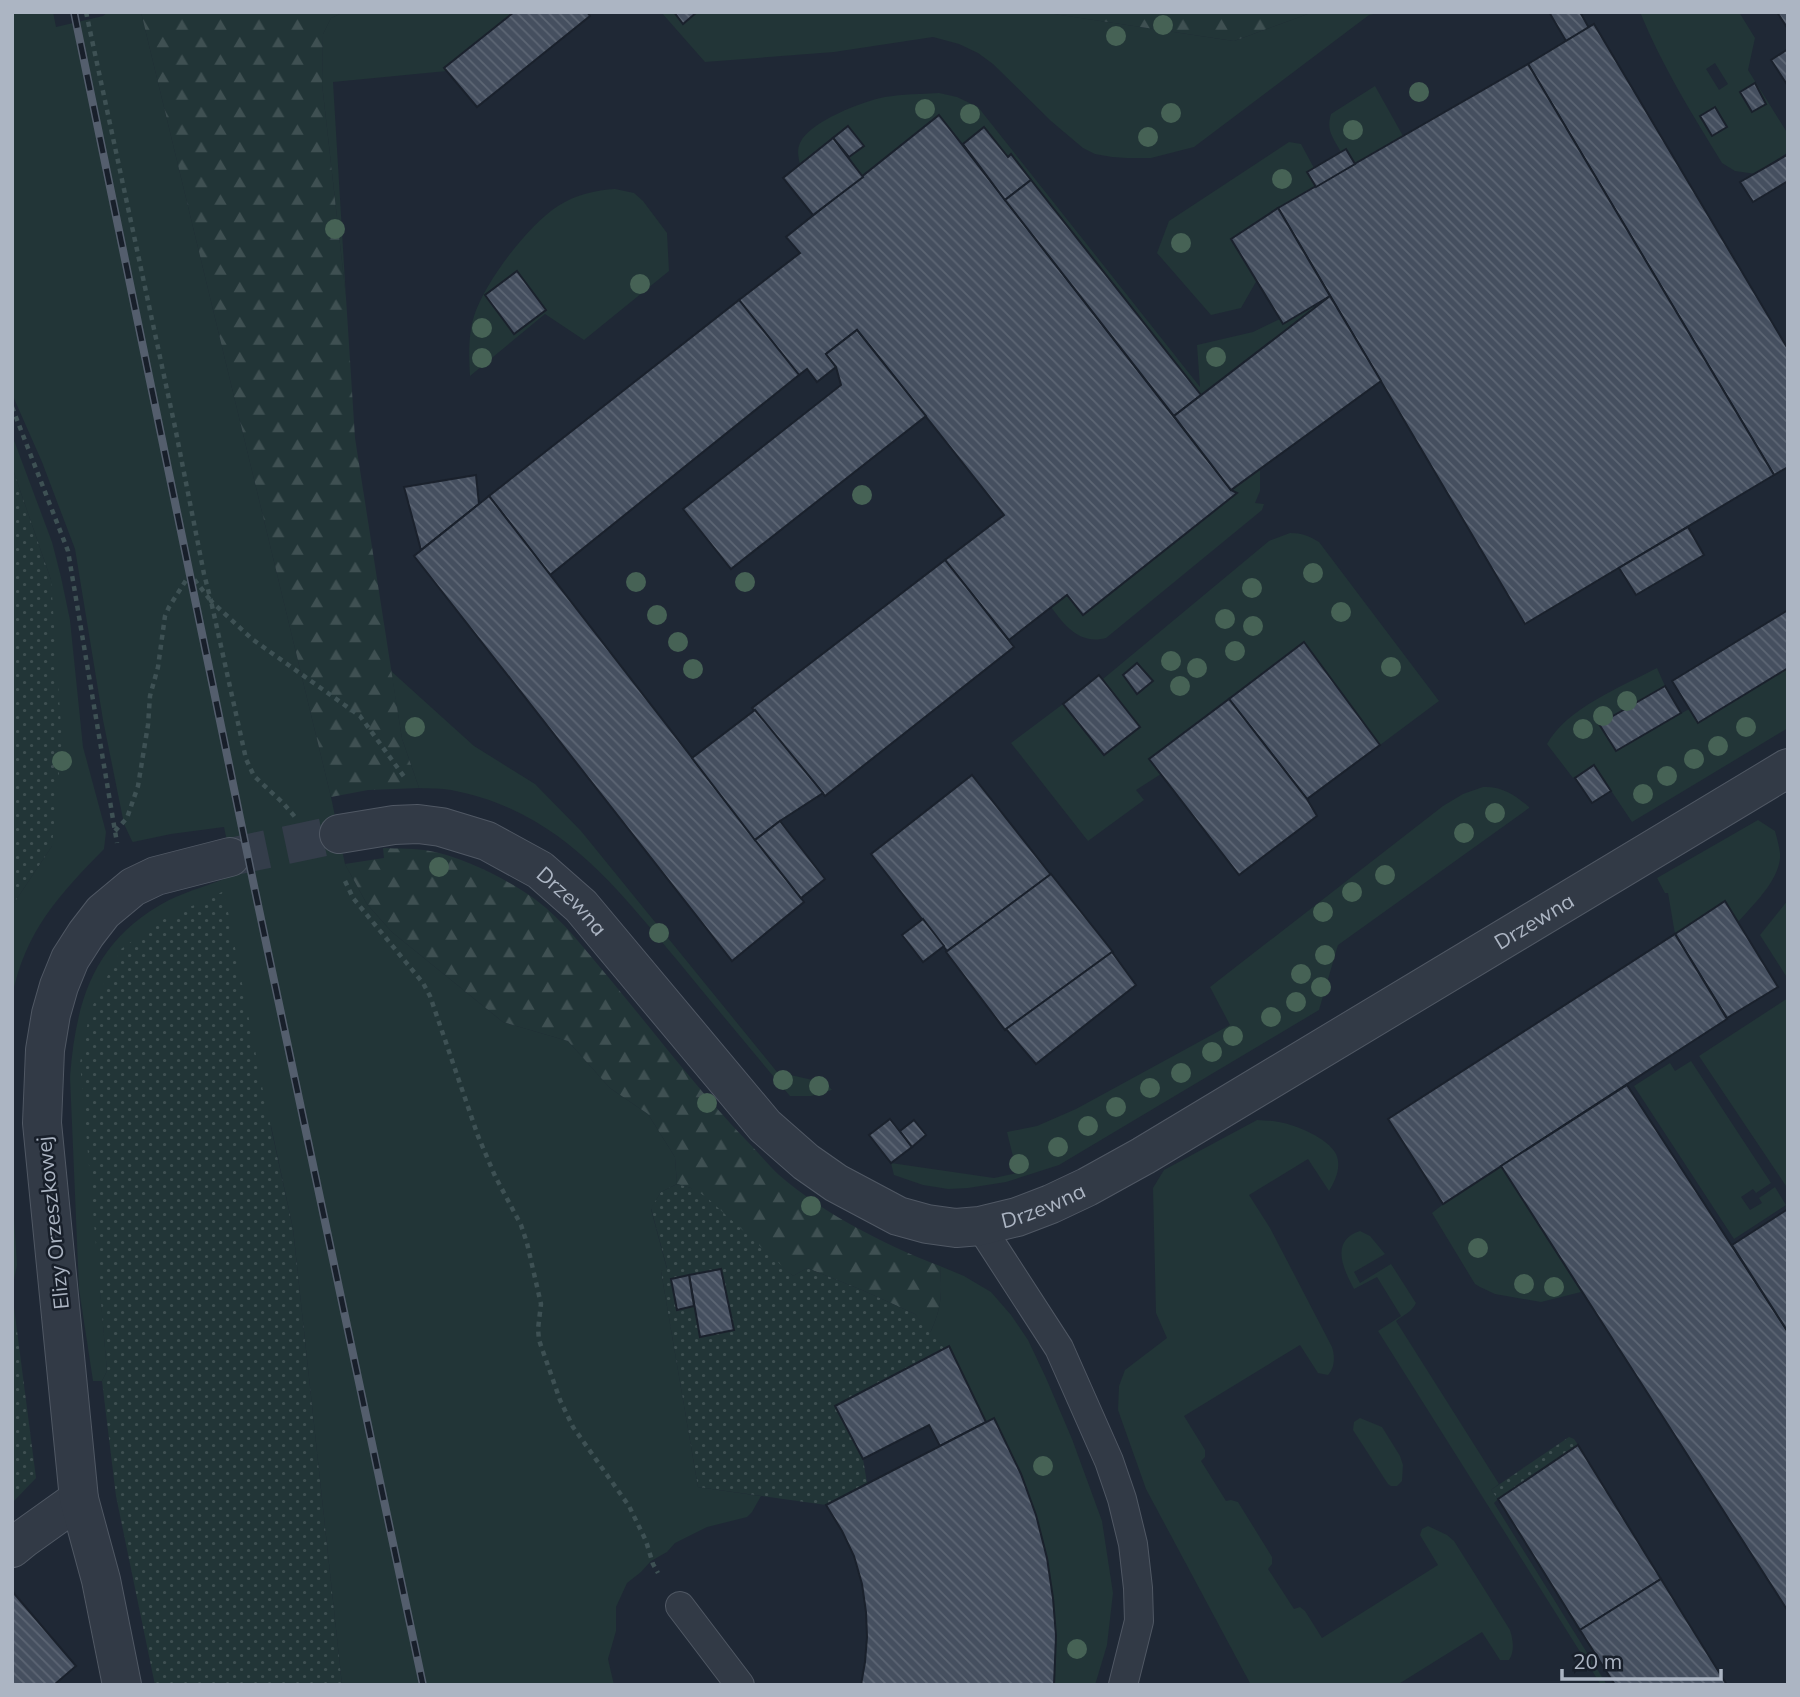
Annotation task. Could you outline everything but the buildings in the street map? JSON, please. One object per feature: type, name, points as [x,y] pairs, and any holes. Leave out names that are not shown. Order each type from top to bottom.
[{"type":"street","name":"Drzewna","points":[[339,834],[394,825],[441,827],[487,841],[540,870],[581,906],[765,1126],[806,1162],[836,1184],[898,1216],[956,1228],[980,1226],[1017,1217],[1087,1187],[1143,1156],[1788,768]]},
{"type":"street","name":"Elizy Orzeszkowej","points":[[122,1685],[101,1580],[79,1499],[42,1123],[45,1051],[59,985],[86,933],[103,912],[133,887],[156,876],[230,857]]},
{"type":"street","points":[[12,1548],[79,1499]]},
{"type":"lane","points":[[980,1226],[1059,1348],[1109,1461],[1122,1499],[1133,1544],[1139,1621],[1123,1685]]},
{"type":"lane","points":[[680,1606],[740,1685]]},
{"type":"path","points":[[86,12],[204,574],[246,759],[254,776],[299,822]]},
{"type":"path","points":[[12,407],[68,551],[119,854],[133,887]]},
{"type":"path","points":[[115,831],[127,818],[138,786],[163,625],[169,607],[190,574],[211,601],[252,639],[360,716],[411,786]]},
{"type":"path","points":[[344,877],[353,898],[423,983],[430,996],[478,1136],[527,1243],[541,1304],[539,1340],[560,1400],[573,1427],[629,1506],[646,1541],[653,1564],[680,1606]]},
{"type":"green space","points":[[12,12],[53,12],[56,27],[103,16],[108,12],[141,12],[345,864],[367,904],[392,932],[503,1022],[568,1041],[610,1088],[648,1114],[675,1157],[677,1184],[661,1192],[651,1209],[667,1269],[661,1271],[698,1487],[761,1496],[747,1517],[707,1527],[675,1543],[627,1583],[616,1607],[616,1631],[608,1659],[614,1685],[342,1685],[293,1229],[271,1126],[100,1288],[107,1371],[102,1381],[93,1381],[79,1289],[70,1077],[84,997],[107,952],[123,933],[169,900],[234,875],[224,827],[133,842],[124,824],[103,720],[75,549],[42,462],[12,394]]},
{"type":"green space","points":[[141,12],[344,12],[331,18],[323,34],[322,84],[346,298],[355,438],[402,739],[419,788],[368,790],[331,797]]},
{"type":"green space","points":[[344,12],[514,12],[447,71],[333,82],[346,298],[322,84],[323,34],[331,18]]},
{"type":"green space","points":[[661,12],[1041,12],[1234,41],[1313,12],[1384,12],[1369,15],[1194,147],[1151,158],[1127,158],[1095,154],[1083,148],[993,64],[959,44],[933,37],[834,52],[705,62]]},
{"type":"green space","points":[[1041,12],[1313,12],[1234,41]]},
{"type":"green space","points":[[1640,12],[1739,12],[1755,38],[1748,70],[1788,134],[1788,152],[1756,174],[1735,171],[1722,163],[1678,89]],"holes":[[[1715,63],[1728,84],[1719,90],[1706,69]]]},
{"type":"green space","points":[[1375,86],[1403,136],[1355,164],[1346,149],[1341,152],[1333,138],[1329,125],[1331,114]]},
{"type":"green space","points":[[939,93],[957,97],[978,107],[1200,387],[1197,345],[1253,332],[1280,319],[1283,323],[1330,296],[1201,395],[1012,155],[1008,157],[985,127],[963,144],[939,115],[863,177],[849,157],[863,145],[848,127],[800,164],[800,143],[805,135],[825,120],[885,97]]},
{"type":"green space","points":[[1289,142],[1301,144],[1314,168],[1307,172],[1316,187],[1231,239],[1257,280],[1241,308],[1211,315],[1157,253],[1169,221]]},
{"type":"green space","points":[[615,189],[634,193],[667,233],[669,271],[584,340],[545,314],[470,376],[470,338],[474,316],[488,287],[509,255],[534,226],[558,206],[586,194]]},
{"type":"green space","points":[[12,435],[52,542],[61,577],[70,620],[83,747],[106,832],[104,849],[72,882],[35,933],[18,974],[12,997],[12,906],[52,846],[51,580],[12,467]]},
{"type":"green space","points":[[12,467],[51,580],[62,741],[52,846],[12,906]]},
{"type":"green space","points":[[1260,469],[1260,491],[1255,503],[1264,504],[1262,510],[1106,638],[1088,639],[1081,636],[1068,627],[1051,607],[1236,493],[1231,490]]},
{"type":"green space","points":[[1290,533],[1305,535],[1319,542],[1439,701],[1380,745],[1303,643],[1149,759],[1161,774],[1136,790],[1144,800],[1088,841],[1011,743],[1063,704],[1104,754],[1139,727],[1103,679],[1269,541]]},
{"type":"green space","points":[[1657,668],[1665,686],[1599,724],[1616,751],[1689,709],[1698,723],[1788,668],[1788,728],[1632,822],[1594,765],[1573,778],[1547,744],[1556,731],[1581,709]]},
{"type":"green space","points":[[391,671],[474,746],[535,784],[581,831],[777,1072],[826,1083],[832,1090],[811,1096],[790,1096],[630,904],[580,854],[552,832],[522,814],[489,800],[451,790],[419,788],[402,739]]},
{"type":"green space","points":[[1483,787],[1508,792],[1529,808],[1338,945],[1319,1010],[1059,1165],[1006,1182],[968,1188],[948,1189],[923,1185],[894,1175],[891,1163],[994,1178],[1017,1173],[1007,1132],[1037,1126],[1076,1109],[1230,1025],[1210,987],[1443,806],[1463,794]]},
{"type":"green space","points":[[1758,820],[1775,831],[1780,853],[1772,881],[1738,922],[1725,902],[1675,934],[1668,893],[1665,893],[1657,878]]},
{"type":"green space","points":[[383,848],[424,850],[457,858],[499,877],[546,908],[583,947],[710,1101],[779,1175],[815,1203],[856,1227],[940,1266],[940,1300],[930,1333],[915,1314],[862,1290],[807,1268],[793,1276],[691,1188],[677,1184],[675,1157],[648,1114],[610,1088],[568,1041],[503,1022],[392,932],[367,904],[345,864],[384,858]]},
{"type":"green space","points":[[224,891],[293,1229],[342,1685],[155,1685],[116,1496],[102,1381],[107,1371],[80,1063],[90,1011],[121,949],[162,920]]},
{"type":"green space","points":[[1788,900],[1788,979],[1760,935]]},
{"type":"green space","points":[[1788,998],[1788,1189],[1699,1056]]},
{"type":"green space","points":[[1691,1061],[1771,1183],[1756,1193],[1753,1189],[1741,1197],[1750,1210],[1762,1203],[1759,1198],[1775,1187],[1786,1205],[1734,1239],[1634,1086],[1670,1063],[1675,1071]]},
{"type":"green space","points":[[1257,1120],[1274,1121],[1311,1133],[1332,1148],[1338,1159],[1337,1174],[1329,1191],[1308,1159],[1249,1195],[1270,1228],[1332,1347],[1334,1362],[1328,1375],[1318,1373],[1300,1345],[1184,1416],[1205,1450],[1205,1457],[1201,1461],[1226,1501],[1238,1502],[1272,1557],[1272,1564],[1268,1569],[1294,1609],[1300,1607],[1305,1611],[1322,1638],[1438,1565],[1420,1535],[1422,1529],[1428,1526],[1454,1541],[1510,1630],[1513,1645],[1509,1660],[1500,1660],[1482,1632],[1397,1685],[1251,1685],[1146,1489],[1118,1410],[1119,1386],[1125,1370],[1167,1338],[1156,1313],[1153,1188],[1164,1170]]},
{"type":"green space","points":[[1501,1166],[1581,1292],[1541,1302],[1495,1294],[1475,1284],[1432,1213]]},
{"type":"green space","points":[[677,1184],[705,1196],[793,1276],[807,1268],[915,1314],[944,1348],[835,1406],[863,1459],[867,1483],[826,1505],[698,1487],[661,1271],[667,1268],[651,1208],[661,1192]]},
{"type":"green space","points":[[12,1187],[17,1265],[12,1289]]},
{"type":"green space","points":[[1360,1231],[1370,1236],[1385,1254],[1354,1272],[1360,1283],[1391,1264],[1416,1303],[1396,1321],[1499,1484],[1491,1490],[1498,1499],[1494,1503],[1607,1685],[1601,1685],[1378,1331],[1401,1316],[1377,1277],[1354,1289],[1343,1265],[1342,1249],[1350,1236]]},
{"type":"green space","points":[[940,1266],[991,1292],[1011,1315],[1028,1340],[1072,1439],[1102,1521],[1113,1593],[1107,1645],[1095,1685],[1054,1685],[1053,1598],[1042,1534],[1026,1489],[994,1418],[986,1422],[949,1346],[944,1348],[930,1333],[940,1300]]},
{"type":"green space","points":[[12,1292],[36,1478],[12,1503]]},
{"type":"green space","points":[[1360,1418],[1382,1427],[1400,1456],[1403,1465],[1402,1481],[1397,1486],[1388,1484],[1353,1430],[1354,1422]]},
{"type":"green space","points":[[1569,1437],[1578,1445],[1498,1499],[1491,1490]]},
{"type":"tunnel","points":[[230,857],[339,834]]},
{"type":"railway","points":[[74,12],[253,881],[423,1685]]}]
